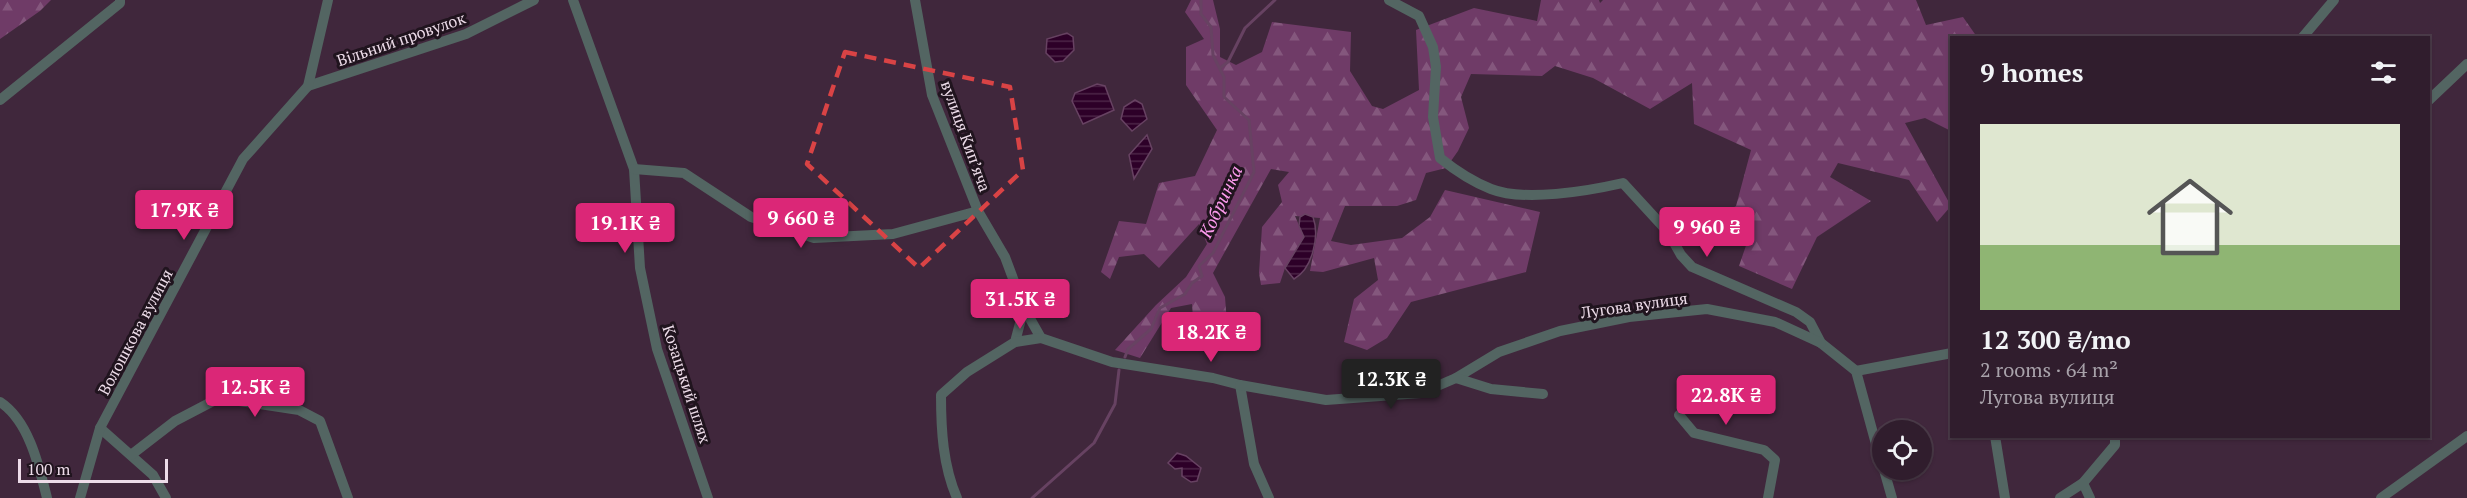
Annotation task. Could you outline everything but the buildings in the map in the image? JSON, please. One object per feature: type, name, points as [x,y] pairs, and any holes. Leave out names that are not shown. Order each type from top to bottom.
[{"type":"street","points":[[0,100],[120,3],[120,0]]},
{"type":"street","name":"Волошкова вулиця","points":[[80,498],[100,428],[243,159],[308,86],[328,0]]},
{"type":"street","name":"Вільний провулок","points":[[308,86],[466,34],[534,0]]},
{"type":"street","name":"Козацький шлях","points":[[573,0],[634,169],[640,268],[657,349],[708,498]]},
{"type":"street","name":"вулиця Кипʼяча","points":[[915,0],[932,95],[978,211],[1005,257],[1024,308],[1041,338]]},
{"type":"street","name":"Лугова вулиця","points":[[1389,0],[1419,16],[1433,47],[1436,67],[1433,117],[1440,158],[1463,176],[1493,190],[1522,195],[1594,189],[1623,183],[1668,232],[1681,255],[1692,267],[1797,312],[1810,322],[1821,343]]},
{"type":"street","points":[[2304,36],[2334,0]]},
{"type":"street","points":[[2430,100],[2467,64]]},
{"type":"street","name":"вулиця Кипʼяча","points":[[634,169],[684,173],[751,218],[814,238],[893,234],[978,211]]},
{"type":"street","points":[[1015,342],[1024,308]]},
{"type":"street","name":"Лугова вулиця","points":[[1041,338],[1112,362],[1214,378],[1239,385],[1326,400],[1422,393],[1456,378],[1499,352],[1560,332],[1629,318],[1707,309],[1775,322],[1821,343],[1856,371]]},
{"type":"street","points":[[957,498],[951,484],[941,429],[941,395],[967,372],[1015,342],[1041,338]]},
{"type":"street","points":[[1872,428],[1856,371],[1950,353]]},
{"type":"street","points":[[1456,378],[1491,389],[1543,394]]},
{"type":"street","points":[[1239,385],[1254,464],[1269,498]]},
{"type":"street","points":[[131,455],[175,421],[219,398],[299,410],[320,421],[348,498]]},
{"type":"street","points":[[0,402],[11,409],[37,455],[47,498]]},
{"type":"street","points":[[1679,415],[1694,433],[1764,450],[1775,460],[1768,498]]},
{"type":"street","points":[[100,428],[153,475],[166,498]]},
{"type":"street","points":[[2381,498],[2467,436]]},
{"type":"street","points":[[1995,438],[2005,498]]},
{"type":"street","points":[[2060,498],[2083,483],[2115,445],[2115,438]]},
{"type":"street","points":[[1887,480],[1892,498]]},
{"type":"street","points":[[2083,483],[2090,498]]},
{"type":"highlighted area","points":[[845,52],[1010,87],[1023,170],[919,268],[807,164]]},
{"type":"green space","points":[[0,0],[51,0],[40,11],[0,39]]},
{"type":"green space","points":[[1191,0],[1213,0],[1220,29],[1220,57],[1236,65],[1262,52],[1272,22],[1351,32],[1350,71],[1372,106],[1383,109],[1419,90],[1416,30],[1474,8],[1537,21],[1541,0],[1599,0],[1600,3],[1603,0],[1916,0],[1926,25],[1963,17],[1976,36],[1950,36],[1950,130],[1925,118],[1905,123],[1950,207],[1937,222],[1909,180],[1838,163],[1830,177],[1871,201],[1817,237],[1792,289],[1739,266],[1752,228],[1712,221],[1736,206],[1751,150],[1694,124],[1692,83],[1650,109],[1593,78],[1555,66],[1542,76],[1471,74],[1461,97],[1469,128],[1458,151],[1446,168],[1426,173],[1416,200],[1397,206],[1345,206],[1331,241],[1351,245],[1402,238],[1430,217],[1445,190],[1540,212],[1526,272],[1411,302],[1387,338],[1367,350],[1344,342],[1354,299],[1378,280],[1374,258],[1323,272],[1310,271],[1320,218],[1295,216],[1304,237],[1285,268],[1280,283],[1261,285],[1259,273],[1262,227],[1282,202],[1278,185],[1289,172],[1271,169],[1213,273],[1225,297],[1228,336],[1194,332],[1192,304],[1171,308],[1140,358],[1115,350],[1156,305],[1186,277],[1207,244],[1199,224],[1159,268],[1144,254],[1119,257],[1110,279],[1101,272],[1119,221],[1146,224],[1159,183],[1195,176],[1217,130],[1186,85],[1186,47],[1204,39],[1185,12]]},
{"type":"shaded area","points":[[1067,33],[1073,37],[1074,50],[1063,61],[1055,62],[1046,53],[1047,39]]},
{"type":"shaded area","points":[[1097,84],[1105,86],[1114,110],[1083,124],[1072,101],[1075,93]]},
{"type":"shaded area","points":[[1135,100],[1142,104],[1147,119],[1132,131],[1121,119],[1124,107]]},
{"type":"shaded area","points":[[1147,135],[1152,149],[1134,179],[1129,155]]},
{"type":"shaded area","points":[[1305,214],[1313,217],[1315,243],[1306,268],[1294,279],[1285,268],[1304,237],[1299,226],[1300,217]]},
{"type":"shaded area","points":[[1177,453],[1186,456],[1201,468],[1197,481],[1191,482],[1182,476],[1182,468],[1175,469],[1168,463]]},
{"type":"waterway","name":"Кобринка","points":[[1125,357],[1128,349],[1151,329],[1160,308],[1185,294],[1192,283],[1202,276],[1199,266],[1213,253],[1254,172],[1249,120],[1224,97],[1224,77],[1213,55],[1211,27],[1201,14],[1201,0]]},
{"type":"waterway","points":[[1220,68],[1228,62],[1245,28],[1275,0]]},
{"type":"waterway","name":"Кобринка","points":[[1032,498],[1094,443],[1115,404],[1119,370]]}]
